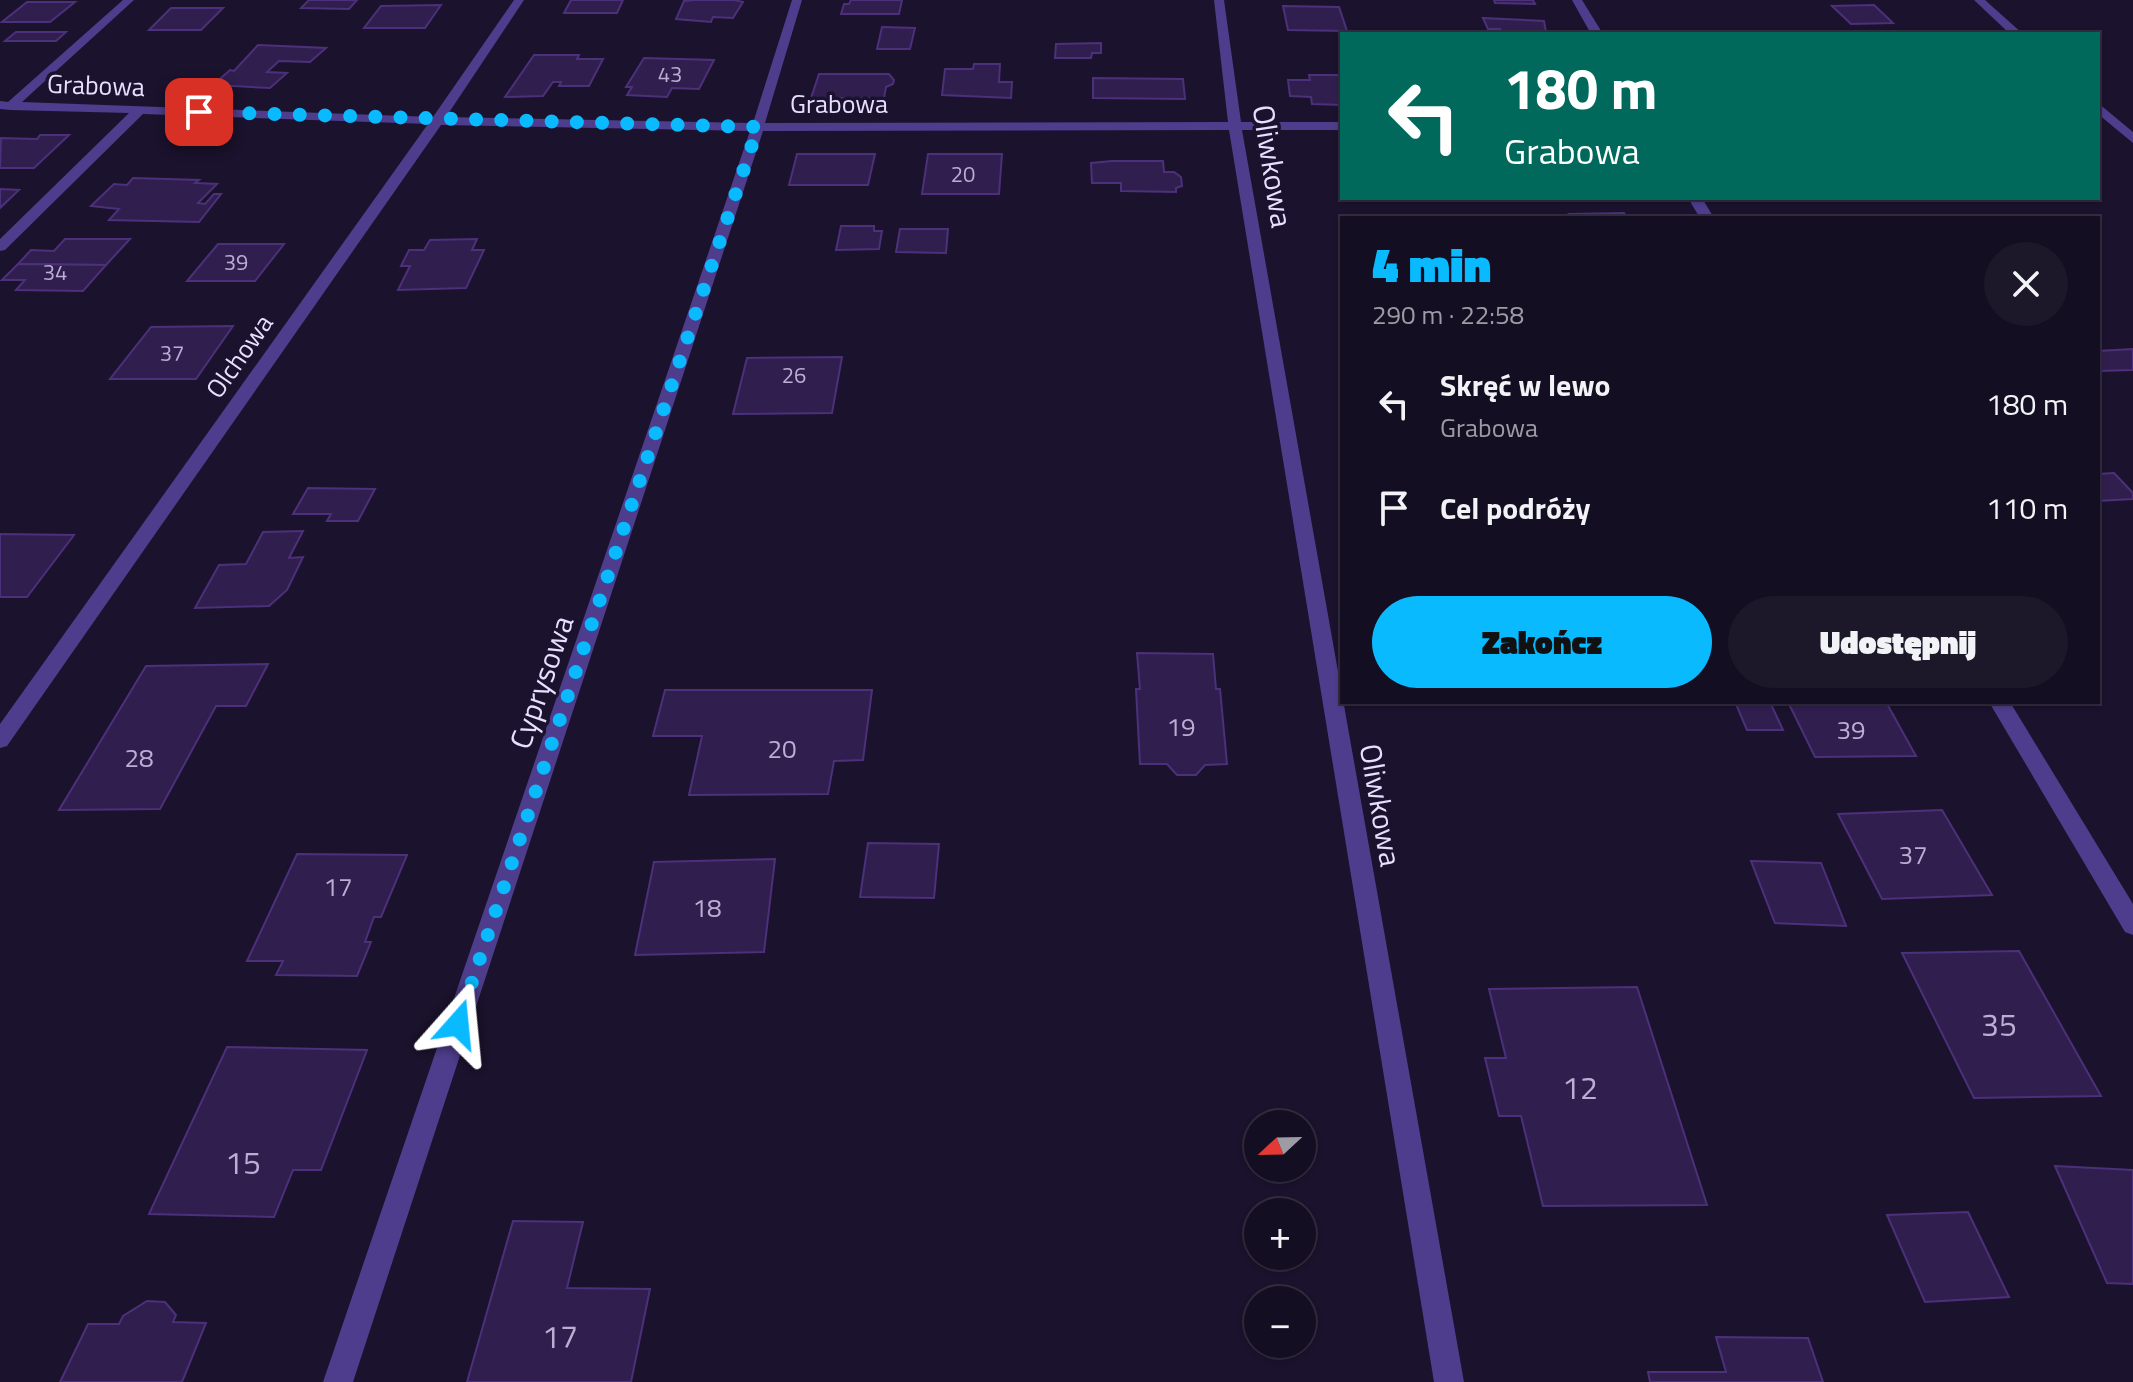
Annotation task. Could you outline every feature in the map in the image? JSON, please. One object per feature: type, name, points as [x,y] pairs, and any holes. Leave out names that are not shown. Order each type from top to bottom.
[{"type":"street","points":[[5,105],[129,0]]},
{"type":"street","name":"Olchowa","points":[[0,740],[519,0]]},
{"type":"street","name":"Cyprysowa","points":[[338,1382],[758,127],[797,0]]},
{"type":"street","name":"Oliwkowa","points":[[1219,0],[1235,126],[1449,1382]]},
{"type":"street","points":[[1577,0],[1596,32]]},
{"type":"street","points":[[1979,0],[2015,32]]},
{"type":"street","name":"Grabowa","points":[[5,105],[437,121],[758,127],[1340,126]]},
{"type":"street","points":[[2100,109],[2130,133]]},
{"type":"street","points":[[0,247],[140,110]]},
{"type":"street","points":[[2100,130],[2130,133]]},
{"type":"street","points":[[2000,704],[2133,925]]},
{"type":"building","points":[[309,0],[357,0],[349,9],[301,8]]},
{"type":"building","points":[[571,0],[623,0],[617,13],[564,13]]},
{"type":"building","points":[[851,0],[902,0],[899,14],[841,14],[844,4],[849,4]]},
{"type":"building","points":[[1494,0],[1533,0],[1535,4],[1495,3]]},
{"type":"building","points":[[684,1],[743,2],[733,18],[713,17],[711,22],[676,19]]},
{"type":"building","points":[[27,2],[75,2],[50,22],[2,22]]},
{"type":"building","points":[[441,5],[425,28],[364,28],[381,6]]},
{"type":"building","points":[[1874,5],[1893,23],[1851,24],[1832,6]]},
{"type":"building","points":[[1283,6],[1339,7],[1347,31],[1288,30]]},
{"type":"building","points":[[171,8],[223,8],[201,30],[149,30]]},
{"type":"building","points":[[1483,18],[1544,21],[1546,32],[1501,32],[1500,29],[1488,29]]},
{"type":"building","points":[[882,27],[915,28],[910,49],[877,49]]},
{"type":"building","points":[[16,32],[66,32],[56,41],[5,41]]},
{"type":"building","points":[[1101,43],[1101,53],[1092,53],[1091,58],[1055,58],[1056,44]]},
{"type":"building","points":[[258,45],[326,48],[310,62],[279,61],[267,72],[287,73],[270,88],[213,85],[230,70],[234,71]]},
{"type":"building","points":[[534,55],[579,55],[577,59],[603,59],[589,86],[559,86],[561,82],[553,82],[543,96],[505,97]]},
{"type":"building","points":[[644,58],[714,60],[699,89],[672,88],[667,97],[627,95],[632,87],[626,87]]},
{"type":"building","points":[[974,64],[1000,64],[999,82],[1012,82],[1011,98],[942,95],[945,69],[973,69]]},
{"type":"building","points":[[819,74],[889,74],[894,80],[886,87],[884,98],[811,98]]},
{"type":"building","points":[[1309,75],[1340,75],[1340,105],[1312,104],[1311,97],[1290,96],[1288,80],[1310,80]]},
{"type":"building","points":[[1093,78],[1183,79],[1185,99],[1093,98]]},
{"type":"building","points":[[40,135],[69,135],[34,168],[0,168],[1,138],[37,139]]},
{"type":"building","points":[[797,154],[875,154],[868,185],[789,185]]},
{"type":"building","points":[[928,154],[1002,154],[999,194],[922,194]]},
{"type":"building","points":[[1163,161],[1164,172],[1174,172],[1181,177],[1182,186],[1176,188],[1176,192],[1121,191],[1121,183],[1092,183],[1091,163]]},
{"type":"building","points":[[133,178],[199,180],[195,183],[217,184],[198,203],[205,204],[214,194],[221,194],[199,222],[109,220],[119,209],[91,206],[114,184],[127,185]]},
{"type":"building","points":[[0,189],[19,190],[0,208]]},
{"type":"building","points":[[1624,213],[1626,216],[1570,216]]},
{"type":"building","points":[[841,226],[874,226],[874,231],[882,231],[879,249],[836,250]]},
{"type":"building","points":[[900,229],[948,229],[946,253],[896,252]]},
{"type":"building","points":[[65,239],[130,239],[106,265],[18,264],[31,250],[54,251]]},
{"type":"building","points":[[477,239],[472,250],[484,250],[466,288],[398,290],[410,266],[401,266],[409,250],[424,250],[430,240]]},
{"type":"building","points":[[218,244],[284,244],[255,281],[187,281]]},
{"type":"building","points":[[18,264],[106,265],[83,291],[16,290],[25,280],[2,280]]},
{"type":"building","points":[[233,326],[196,379],[110,379],[151,327]]},
{"type":"building","points":[[2133,349],[2133,370],[2100,371],[2100,351]]},
{"type":"building","points":[[842,357],[832,413],[733,414],[747,358]]},
{"type":"building","points":[[2114,473],[2133,493],[2133,499],[2100,501],[2100,474]]},
{"type":"building","points":[[308,488],[375,489],[358,521],[327,521],[331,514],[293,514]]},
{"type":"building","points":[[303,531],[289,558],[303,557],[287,590],[269,606],[195,608],[219,565],[246,564],[263,532]]},
{"type":"building","points":[[0,534],[74,535],[27,597],[0,597]]},
{"type":"building","points":[[1137,653],[1213,654],[1216,689],[1220,689],[1227,764],[1205,765],[1196,775],[1177,775],[1167,764],[1140,764]]},
{"type":"building","points":[[268,664],[246,706],[216,706],[160,809],[59,810],[146,666]]},
{"type":"building","points":[[665,690],[872,690],[863,760],[834,761],[828,794],[689,795],[702,736],[653,736]]},
{"type":"building","points":[[1736,704],[1771,704],[1783,730],[1747,730]]},
{"type":"building","points":[[1789,704],[1887,704],[1916,756],[1815,757]]},
{"type":"building","points":[[1942,810],[1992,895],[1882,899],[1838,814]]},
{"type":"building","points":[[868,843],[939,844],[934,898],[860,897]]},
{"type":"building","points":[[297,854],[407,855],[381,917],[374,917],[365,942],[371,942],[357,976],[276,975],[283,961],[247,961]]},
{"type":"building","points":[[775,859],[764,952],[635,955],[654,862]]},
{"type":"building","points":[[1751,861],[1821,863],[1846,926],[1775,923]]},
{"type":"building","points":[[2019,951],[2101,1096],[1974,1098],[1902,953]]},
{"type":"building","points":[[1637,987],[1707,1205],[1543,1206],[1521,1116],[1499,1116],[1485,1058],[1506,1058],[1489,989]]},
{"type":"building","points":[[227,1047],[367,1050],[321,1170],[293,1170],[274,1217],[149,1214]]},
{"type":"building","points":[[2055,1166],[2133,1170],[2133,1284],[2107,1283]]},
{"type":"building","points":[[1968,1212],[2009,1297],[1925,1302],[1887,1215]]},
{"type":"building","points":[[513,1221],[583,1222],[567,1288],[650,1289],[631,1382],[467,1382]]},
{"type":"building","points":[[147,1301],[165,1302],[176,1315],[173,1322],[206,1323],[182,1382],[60,1382],[88,1324],[119,1324],[123,1316]]},
{"type":"building","points":[[1716,1337],[1808,1338],[1823,1382],[1650,1382],[1648,1372],[1726,1372]]},
{"type":"route","points":[[199,112],[437,121],[758,127],[458,1024]]}]
